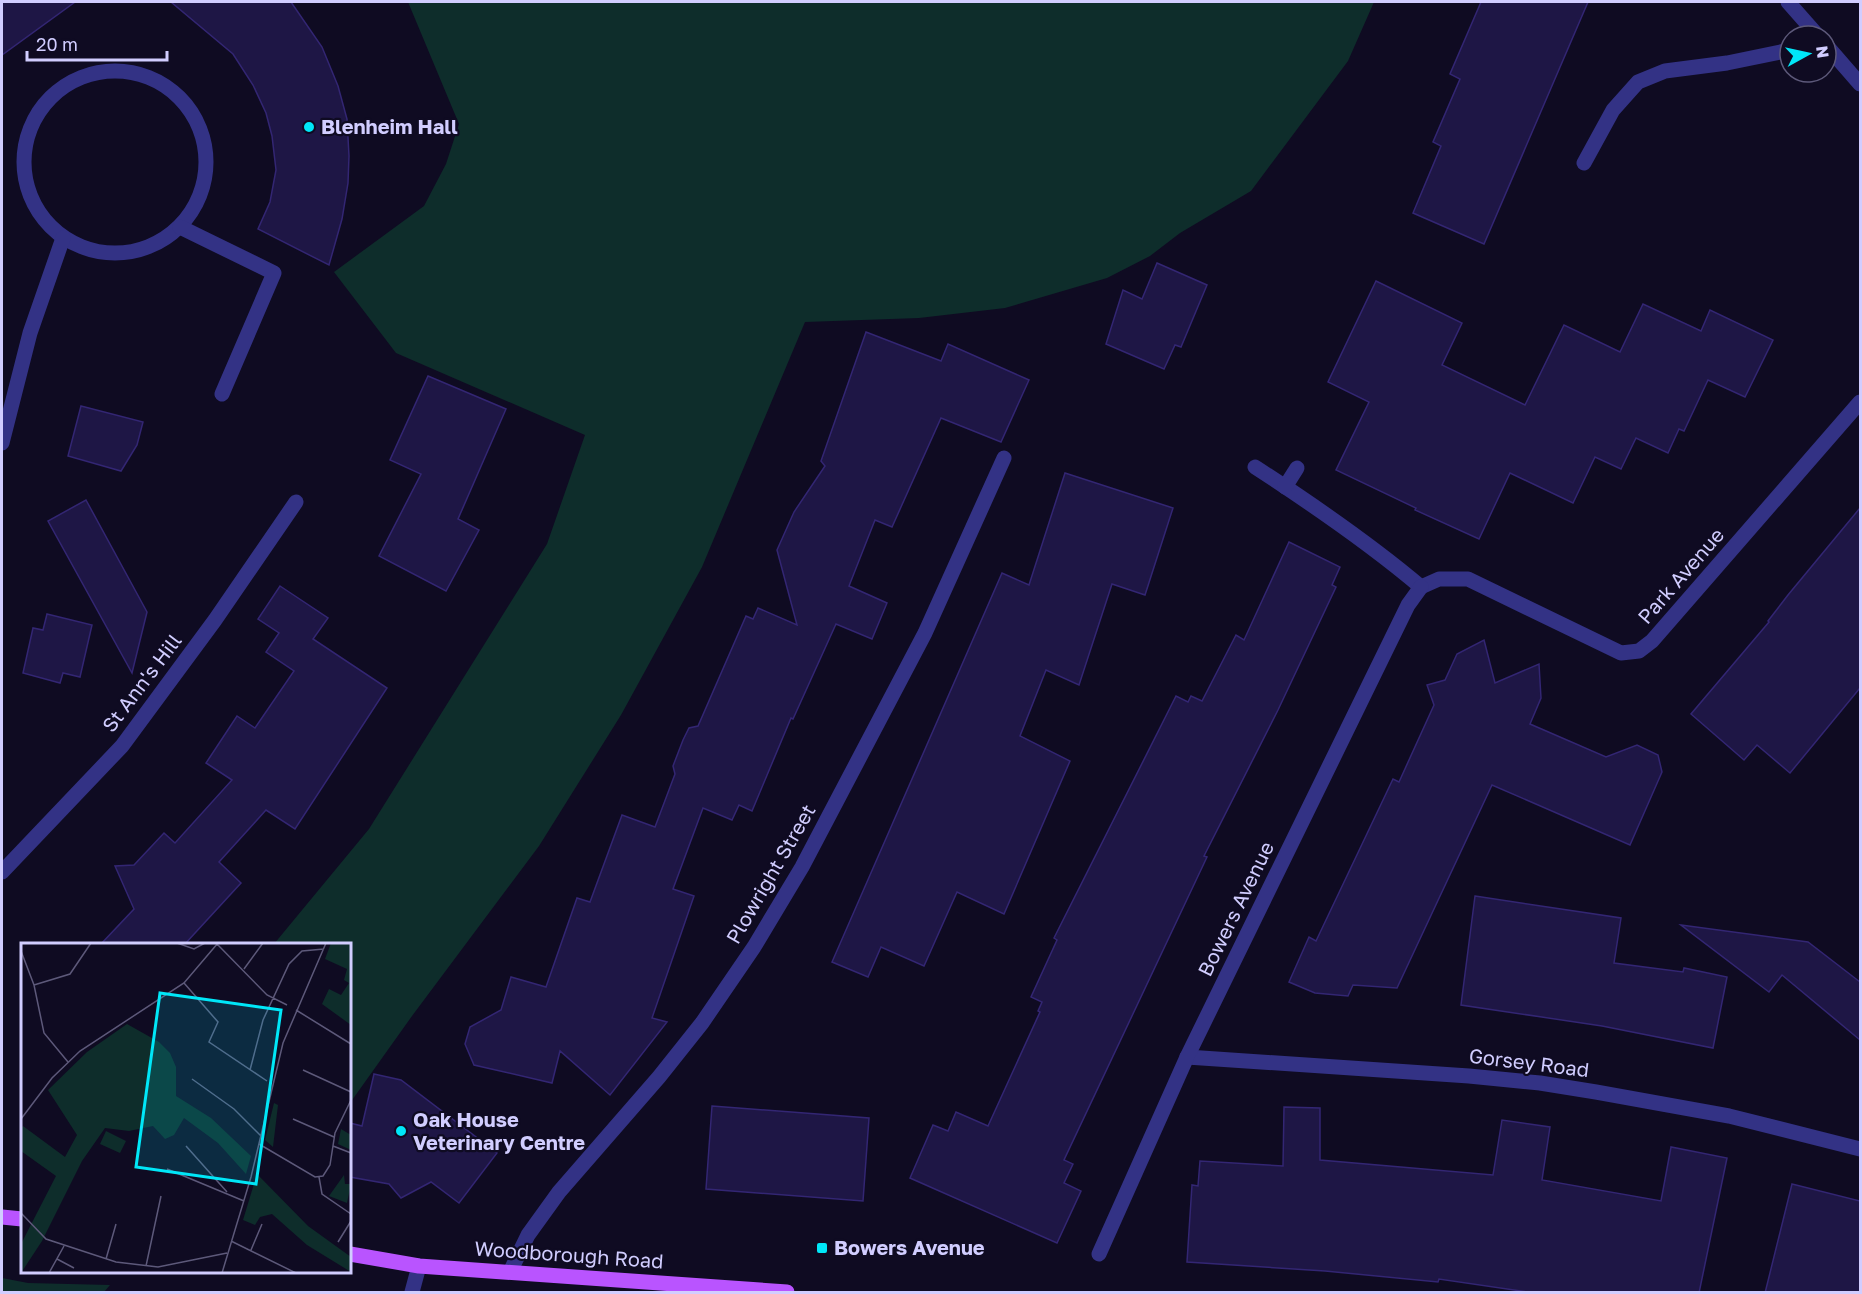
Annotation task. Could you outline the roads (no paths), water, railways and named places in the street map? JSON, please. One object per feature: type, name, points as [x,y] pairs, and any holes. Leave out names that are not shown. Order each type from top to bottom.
[{"type":"main road","points":[[2,1217],[21,1219]]},
{"type":"main road","name":"Woodborough Road","points":[[351,1254],[418,1266],[787,1293]]},
{"type":"street","points":[[1788,2],[1807,24]]},
{"type":"street","points":[[1584,163],[1613,110],[1638,82],[1665,71],[1728,63],[1778,53]]},
{"type":"street","points":[[1838,59],[1860,84]]},
{"type":"street","points":[[120,70],[153,78],[182,99],[198,121],[204,137],[207,173],[193,212],[176,232],[144,250],[114,255],[86,250],[63,238],[45,221],[30,198],[24,169],[27,136],[42,107],[63,87],[80,77],[120,70]]},
{"type":"street","points":[[180,228],[274,273],[222,394]]},
{"type":"street","points":[[2,443],[30,333],[63,238]]},
{"type":"street","name":"Park Avenue","points":[[1421,587],[1439,579],[1468,579],[1621,653],[1639,651],[1658,634],[1860,402]]},
{"type":"street","name":"Plowright Street","points":[[510,1272],[528,1235],[559,1192],[702,1023],[754,947],[802,867],[925,633],[1004,458]]},
{"type":"street","points":[[1255,467],[1397,566],[1421,587]]},
{"type":"street","points":[[1285,487],[1296,468]]},
{"type":"street","name":"St Ann's Hill","points":[[2,872],[122,746],[215,620],[296,502]]},
{"type":"street","name":"Bowers Avenue","points":[[1099,1254],[1187,1057],[1403,615],[1421,587]]},
{"type":"street","name":"Gorsey Road","points":[[1187,1057],[1457,1075],[1540,1083],[1730,1116],[1860,1149]]},
{"type":"street","points":[[412,1293],[418,1266]]},
{"type":"place","name":"Blenheim Hall","points":[[309,127]]},
{"type":"place","name":"Oak House Veterinary Centre","points":[[401,1131]]},
{"type":"place","name":"Bowers Avenue","points":[[822,1248]]}]
